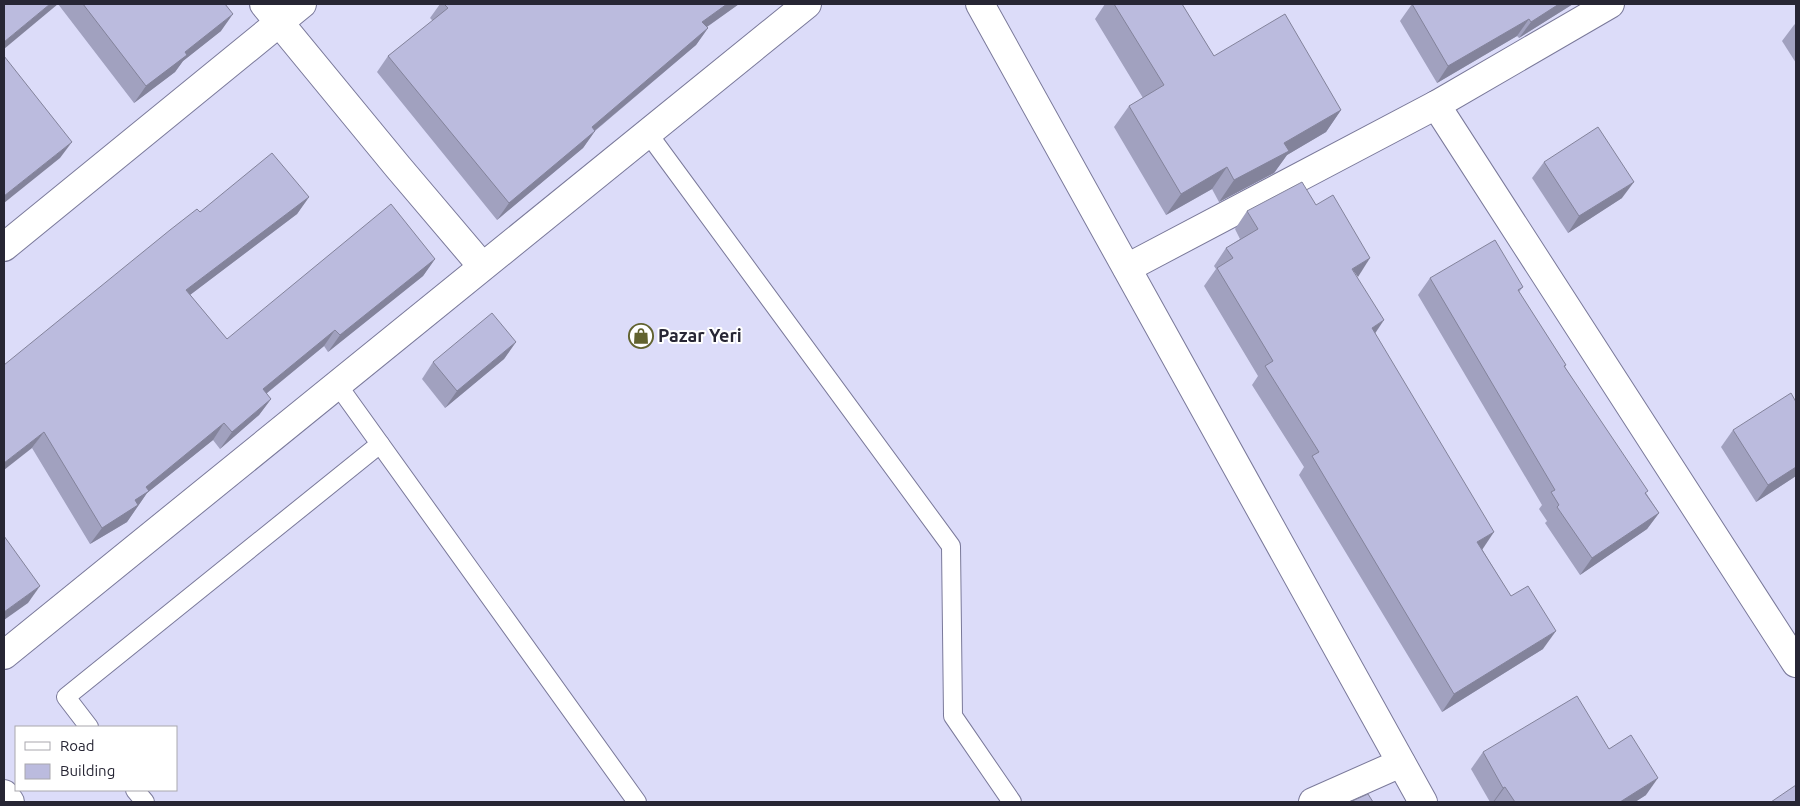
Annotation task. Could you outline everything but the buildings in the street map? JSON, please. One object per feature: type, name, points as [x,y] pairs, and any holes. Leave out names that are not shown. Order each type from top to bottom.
[{"type":"street","points":[[4,247],[271,13],[302,4]]},
{"type":"street","points":[[4,655],[807,4]]},
{"type":"street","points":[[980,4],[1423,802]]},
{"type":"street","points":[[1127,268],[1436,105],[1610,4]]},
{"type":"street","points":[[271,13],[398,168],[482,266]]},
{"type":"street","points":[[1436,105],[1796,662]]},
{"type":"street","points":[[1313,802],[1401,763]]},
{"type":"street","points":[[4,794],[10,802]]},
{"type":"lane","points":[[648,132],[952,546],[953,716],[1012,802]]},
{"type":"lane","points":[[337,384],[637,802]]},
{"type":"lane","points":[[88,726],[66,697],[380,444]]},
{"type":"lane","points":[[136,791],[145,802]]},
{"type":"place","name":"Pazar Yeri","points":[[641,336]]}]
